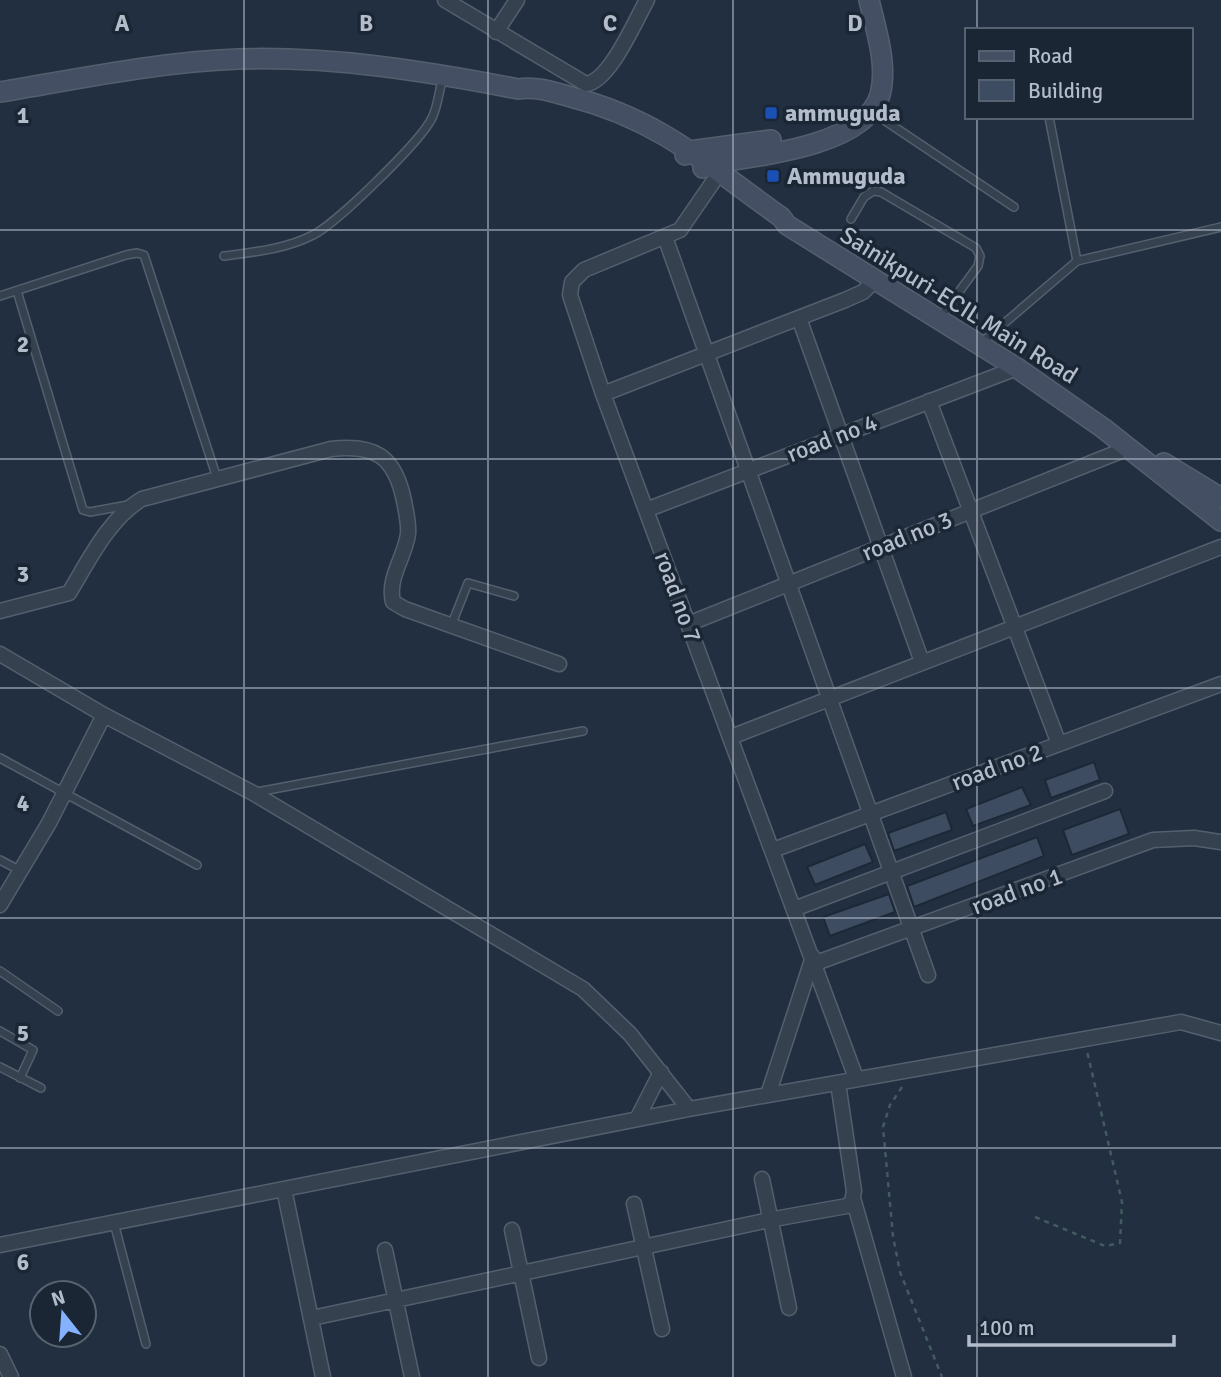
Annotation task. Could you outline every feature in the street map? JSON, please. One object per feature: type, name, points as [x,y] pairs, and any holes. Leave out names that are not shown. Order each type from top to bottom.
[{"type":"main road","points":[[707,172],[807,147],[852,126],[871,112],[879,97],[882,74],[869,0]]},
{"type":"main road","name":"Sainikpuri-ECIL Main Road","points":[[0,92],[182,63],[238,59],[343,64],[443,77],[518,89],[524,96],[575,107],[623,124],[686,155],[707,172],[874,281],[1017,368],[1103,428],[1126,449],[1221,521]]},
{"type":"main road","points":[[686,155],[804,136],[828,136]]},
{"type":"main road","name":"Sainikpuri-ECIL Main Road","points":[[1103,428],[1118,432],[1221,498]]},
{"type":"street","points":[[444,0],[581,84],[598,81],[608,69],[644,1]]},
{"type":"street","points":[[496,32],[517,0]]},
{"type":"street","name":"road no 7","points":[[707,172],[686,224],[665,237],[584,270],[572,282],[570,295],[603,394],[815,960],[856,1078]]},
{"type":"street","points":[[665,237],[928,975]]},
{"type":"street","points":[[603,394],[863,292],[874,281]]},
{"type":"street","points":[[799,318],[922,662]]},
{"type":"street","name":"road no 4","points":[[646,510],[1017,368]]},
{"type":"street","points":[[929,401],[1059,744]]},
{"type":"street","points":[[0,611],[69,593],[96,549],[135,503],[217,478],[331,449],[354,447],[376,452],[390,464],[401,483],[408,532],[392,581],[393,602],[559,664]]},
{"type":"street","name":"road no 3","points":[[688,624],[1126,449]]},
{"type":"street","points":[[731,737],[1221,547]]},
{"type":"street","points":[[0,654],[104,715],[253,793],[583,989],[613,1016],[689,1109]]},
{"type":"street","name":"road no 2","points":[[773,850],[1221,684]]},
{"type":"street","points":[[0,905],[21,872],[104,715]]},
{"type":"street","points":[[794,909],[1105,791]]},
{"type":"street","name":"road no 1","points":[[815,960],[1153,840],[1194,838],[1221,842]]},
{"type":"street","points":[[768,1095],[815,960]]},
{"type":"street","points":[[0,1245],[856,1078],[1181,1023],[1221,1033]]},
{"type":"street","points":[[637,1119],[661,1072]]},
{"type":"street","points":[[838,1083],[853,1198],[904,1377]]},
{"type":"street","points":[[762,1179],[789,1308]]},
{"type":"street","points":[[284,1189],[323,1377]]},
{"type":"street","points":[[312,1318],[770,1219],[847,1206],[853,1198]]},
{"type":"street","points":[[635,1204],[662,1329]]},
{"type":"street","points":[[512,1230],[539,1358]]},
{"type":"street","points":[[385,1250],[412,1377]]},
{"type":"street","points":[[0,1354],[11,1377]]},
{"type":"lane","points":[[224,256],[272,249],[315,235],[363,193],[423,134],[434,116],[443,77]]},
{"type":"lane","points":[[871,112],[1013,207]]},
{"type":"lane","points":[[1049,119],[1077,261]]},
{"type":"lane","points":[[851,219],[864,197],[873,191],[881,192],[976,248],[980,256],[978,266],[938,320]]},
{"type":"lane","points":[[979,344],[1077,261],[1221,227]]},
{"type":"lane","points":[[0,296],[126,255],[144,255],[217,478]]},
{"type":"lane","points":[[17,291],[83,510],[90,513],[135,503]]},
{"type":"lane","points":[[452,625],[468,583],[514,596]]},
{"type":"lane","points":[[253,793],[583,731]]},
{"type":"lane","points":[[0,758],[197,865]]},
{"type":"lane","points":[[0,860],[21,872]]},
{"type":"lane","points":[[0,971],[58,1012]]},
{"type":"lane","points":[[0,1031],[33,1051],[20,1077]]},
{"type":"lane","points":[[0,1067],[41,1088]]},
{"type":"lane","points":[[113,1223],[146,1344]]},
{"type":"path","points":[[1035,1217],[1105,1246],[1120,1243],[1122,1202],[1085,1040]]},
{"type":"path","points":[[914,1069],[890,1105],[883,1127],[884,1142],[900,1272],[942,1377]]},
{"type":"building","points":[[1094,762],[1100,780],[1051,798],[1045,780]]},
{"type":"building","points":[[1022,787],[1031,805],[973,826],[966,809]]},
{"type":"building","points":[[1120,809],[1129,834],[1072,855],[1063,830]]},
{"type":"building","points":[[946,812],[952,830],[894,851],[888,833]]},
{"type":"building","points":[[1037,837],[1044,856],[914,907],[907,886]]},
{"type":"building","points":[[865,844],[873,862],[815,885],[807,867]]},
{"type":"building","points":[[889,894],[895,912],[830,936],[823,917]]},
{"type":"place","name":"ammuguda","points":[[771,113]]},
{"type":"place","name":"Ammuguda","points":[[773,176]]}]
